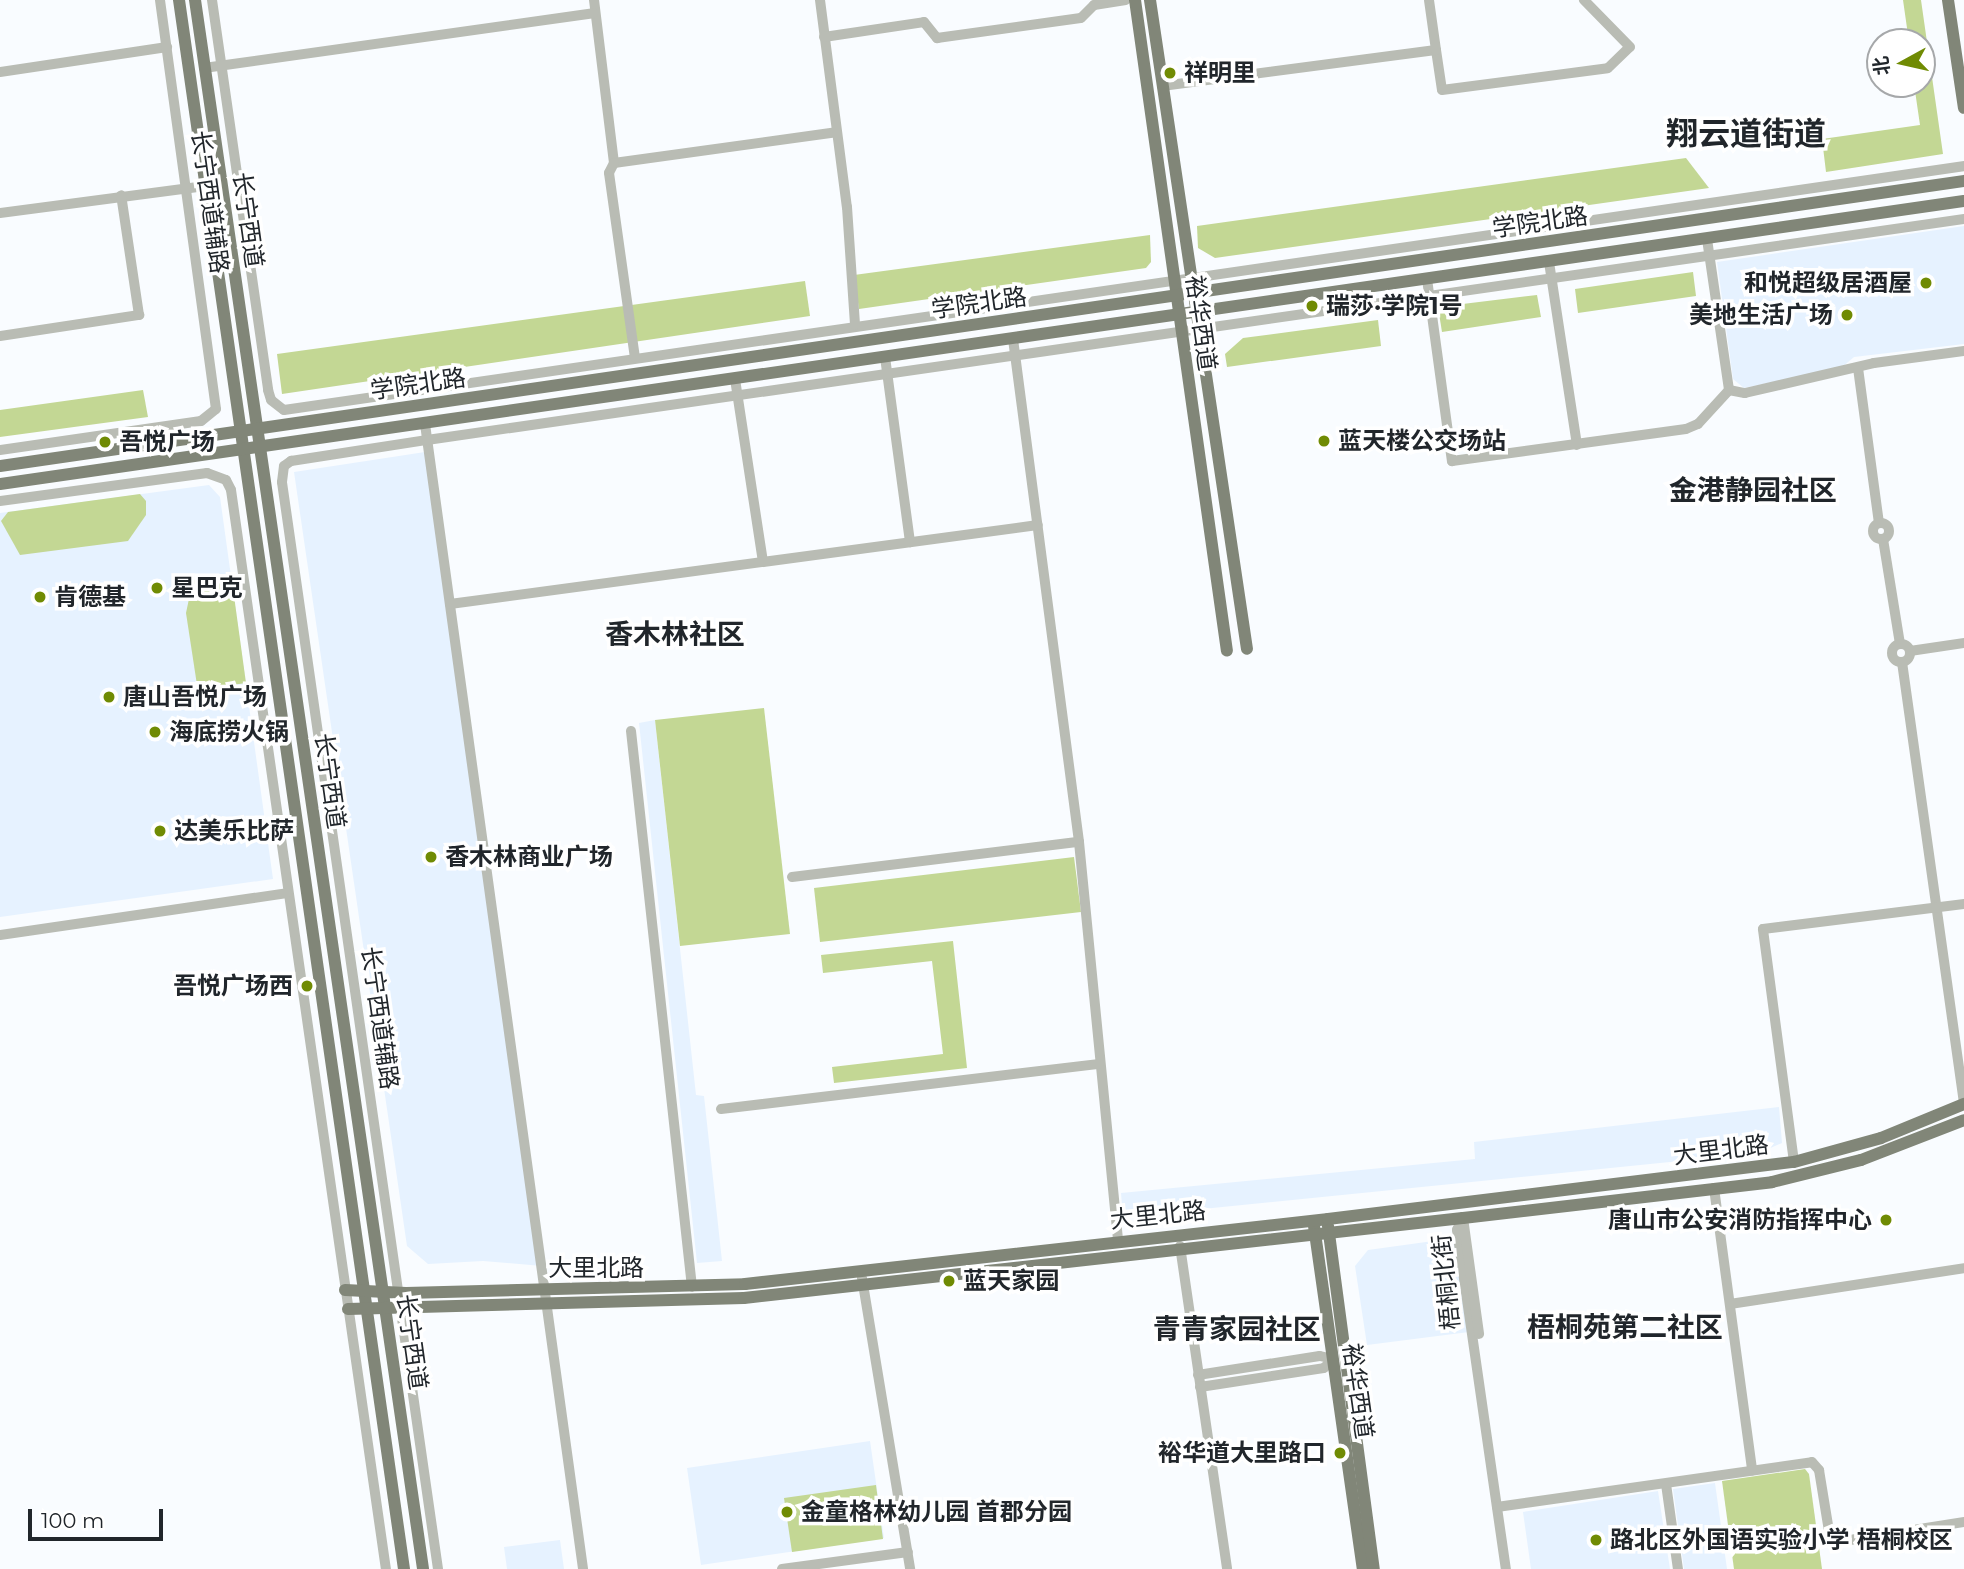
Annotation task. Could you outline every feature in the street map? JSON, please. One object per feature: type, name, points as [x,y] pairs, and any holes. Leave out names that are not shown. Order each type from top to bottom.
[{"type":"main road","name":"长宁西道","points":[[179,0],[404,1569]]},
{"type":"main road","name":"长宁西道","points":[[195,0],[423,1569]]},
{"type":"main road","name":"裕华西道","points":[[1135,0],[1227,651]]},
{"type":"main road","name":"裕华西道","points":[[1150,0],[1247,649]]},
{"type":"main road","points":[[1948,0],[1964,108]]},
{"type":"main road","name":"学院北路","points":[[0,466],[1964,181]]},
{"type":"main road","name":"学院北路","points":[[0,484],[1964,201]]},
{"type":"main road","points":[[1547,242],[1549,262]]},
{"type":"main road","points":[[733,359],[736,379]]},
{"type":"main road","name":"大里北路","points":[[1328,1226],[1794,1162],[1881,1138],[1964,1104]]},
{"type":"main road","name":"大里北路","points":[[348,1309],[744,1298],[862,1277],[1118,1240],[1463,1218],[1714,1188],[1832,1168],[1964,1120]]},
{"type":"main road","name":"裕华西道","points":[[1314,1226],[1363,1569]]},
{"type":"main road","name":"大里北路","points":[[345,1290],[692,1287],[862,1277],[1180,1246],[1314,1226]]},
{"type":"main road","name":"裕华西道","points":[[1328,1226],[1374,1569]]},
{"type":"street","name":"长宁西道辅路","points":[[1,450],[201,421],[216,409],[160,0]]},
{"type":"street","name":"长宁西道辅路","points":[[212,0],[271,400],[284,410],[635,357]]},
{"type":"street","points":[[594,0],[593,13],[614,163],[609,173],[635,357],[1543,224],[1964,166]]},
{"type":"street","points":[[820,0],[855,325]]},
{"type":"street","points":[[824,37],[924,22],[937,38],[1081,18],[1094,5],[1126,0]]},
{"type":"street","points":[[1429,0],[1442,90],[1608,68],[1630,47],[1584,0]]},
{"type":"street","points":[[204,68],[593,13]]},
{"type":"street","points":[[0,72],[167,47]]},
{"type":"street","points":[[1162,86],[1436,50]]},
{"type":"street","points":[[614,163],[836,132]]},
{"type":"street","points":[[0,213],[205,186]]},
{"type":"street","points":[[0,336],[139,315],[121,195]]},
{"type":"street","points":[[427,440],[1430,298],[1964,219]]},
{"type":"street","points":[[1543,224],[1547,242]]},
{"type":"street","points":[[1707,239],[1729,390]]},
{"type":"street","points":[[1549,262],[1555,278],[1577,444]]},
{"type":"street","points":[[1427,279],[1452,461],[1698,424],[1729,390]]},
{"type":"street","points":[[1013,339],[1079,842],[1118,1240]]},
{"type":"street","points":[[730,343],[733,359]]},
{"type":"street","points":[[1729,390],[1745,393],[1857,368],[1964,351]]},
{"type":"street","points":[[885,357],[910,542]]},
{"type":"street","points":[[1857,368],[1879,523],[1890,530],[1883,540],[1905,648]]},
{"type":"street","points":[[736,379],[763,562]]},
{"type":"street","points":[[425,424],[583,1569]]},
{"type":"street","points":[[0,438],[1,450]]},
{"type":"street","name":"长宁西道辅路","points":[[427,440],[291,461],[282,472],[438,1569]]},
{"type":"street","points":[[0,501],[207,473],[226,480],[386,1569]]},
{"type":"street","points":[[450,604],[1038,525]]},
{"type":"street","points":[[1964,643],[1905,648],[1892,655],[1902,662],[1964,1104]]},
{"type":"street","points":[[631,731],[692,1287]]},
{"type":"street","points":[[792,877],[1079,842]]},
{"type":"street","points":[[0,935],[287,893]]},
{"type":"street","points":[[1794,1162],[1763,929],[1964,904]]},
{"type":"street","points":[[721,1109],[1099,1064]]},
{"type":"street","points":[[1714,1188],[1752,1470]]},
{"type":"street","name":"梧桐北街","points":[[1463,1218],[1501,1507],[1506,1569]]},
{"type":"street","points":[[1180,1246],[1227,1569]]},
{"type":"street","points":[[1730,1304],[1964,1268]]},
{"type":"street","points":[[862,1277],[910,1569]]},
{"type":"street","points":[[1198,1375],[1320,1356],[1333,1359]]},
{"type":"street","points":[[1200,1387],[1324,1368],[1333,1359]]},
{"type":"street","points":[[1501,1507],[1812,1462],[1819,1470],[1831,1543],[1964,1522]]},
{"type":"street","points":[[1666,1484],[1678,1569]]},
{"type":"street","name":"梧桐北街","points":[[1501,1507],[1513,1569]]},
{"type":"street","points":[[782,1569],[908,1552]]},
{"type":"shaded area","points":[[1964,226],[1964,344],[1854,357],[1841,368],[1744,388],[1733,379],[1717,262]]},
{"type":"shaded area","points":[[425,452],[542,1266],[483,1261],[428,1264],[407,1246],[294,472]]},
{"type":"shaded area","name":"吾悦广场","points":[[209,485],[220,497],[273,879],[0,917],[0,513]]},
{"type":"shaded area","points":[[655,720],[696,1095],[704,1096],[722,1261],[697,1263],[639,723]]},
{"type":"shaded area","points":[[1779,1107],[1782,1143],[1759,1153],[1123,1217],[1121,1193],[1475,1159],[1474,1142]]},
{"type":"shaded area","points":[[1455,1238],[1469,1332],[1367,1345],[1355,1266],[1368,1250]]},
{"type":"shaded area","name":"金童格林幼儿园 首郡分园","points":[[870,1441],[884,1538],[701,1565],[687,1468]]},
{"type":"shaded area","points":[[1715,1483],[1727,1569],[1684,1569],[1673,1489]]},
{"type":"shaded area","name":"路北区外国语实验小学 梧桐校区","points":[[1658,1491],[1670,1569],[1531,1569],[1523,1512]]},
{"type":"shaded area","points":[[560,1540],[564,1569],[507,1569],[504,1547]]},
{"type":"green space","points":[[1903,0],[1921,0],[1925,28],[1907,28]]},
{"type":"green space","points":[[1916,98],[1935,98],[1943,154],[1826,172],[1822,139],[1920,125]]},
{"type":"green space","points":[[1686,158],[1709,188],[1215,258],[1198,248],[1197,226]]},
{"type":"green space","points":[[1150,235],[1151,262],[1146,268],[859,309],[854,275]]},
{"type":"green space","points":[[1693,272],[1696,296],[1578,313],[1575,289]]},
{"type":"green space","points":[[805,281],[810,316],[282,394],[277,354]]},
{"type":"green space","points":[[1537,295],[1541,317],[1442,332],[1438,307]]},
{"type":"green space","points":[[1378,320],[1381,346],[1227,367],[1225,354],[1243,338]]},
{"type":"green space","points":[[143,390],[148,417],[0,437],[0,410]]},
{"type":"green space","points":[[140,494],[146,501],[146,515],[128,541],[20,555],[1,521],[8,512]]},
{"type":"green space","points":[[231,574],[246,683],[204,689],[197,685],[186,613],[193,580]]},
{"type":"green space","points":[[764,708],[790,934],[680,946],[655,720]]},
{"type":"green space","points":[[1074,857],[1081,912],[820,942],[814,888]]},
{"type":"green space","points":[[953,941],[967,1068],[834,1083],[832,1067],[943,1054],[932,961],[823,973],[821,955]]},
{"type":"green space","points":[[1805,1469],[1809,1474],[1822,1569],[1734,1569],[1722,1481]]},
{"type":"green space","points":[[876,1485],[883,1539],[792,1552],[784,1498]]},
{"type":"place","name":"祥明里","points":[[1170,73]]},
{"type":"place","name":"和悦超级居酒屋","points":[[1926,283]]},
{"type":"place","name":"瑞莎·学院1号","points":[[1312,306]]},
{"type":"place","name":"美地生活广场","points":[[1847,315]]},
{"type":"place","name":"蓝天楼公交场站","points":[[1324,441]]},
{"type":"place","name":"吾悦广场","points":[[105,442]]},
{"type":"place","name":"星巴克","points":[[157,588]]},
{"type":"place","name":"肯德基","points":[[40,597]]},
{"type":"place","name":"唐山吾悦广场","points":[[109,697]]},
{"type":"place","name":"海底捞火锅","points":[[155,732]]},
{"type":"place","name":"达美乐比萨","points":[[160,831]]},
{"type":"place","name":"香木林商业广场","points":[[431,857]]},
{"type":"place","name":"吾悦广场西","points":[[307,986]]},
{"type":"place","name":"唐山市公安消防指挥中心","points":[[1886,1220]]},
{"type":"place","name":"蓝天家园","points":[[949,1281]]},
{"type":"place","name":"裕华道大里路口","points":[[1340,1453]]},
{"type":"place","name":"金童格林幼儿园 首郡分园","points":[[787,1512]]},
{"type":"place","name":"路北区外国语实验小学 梧桐校区","points":[[1596,1540]]},
{"type":"district","name":"翔云道街道","points":[[1746,134]]},
{"type":"district","name":"金港静园社区","points":[[1753,490]]},
{"type":"district","name":"香木林社区","points":[[675,634]]},
{"type":"district","name":"梧桐苑第二社区","points":[[1625,1327]]},
{"type":"district","name":"青青家园社区","points":[[1237,1329]]}]
